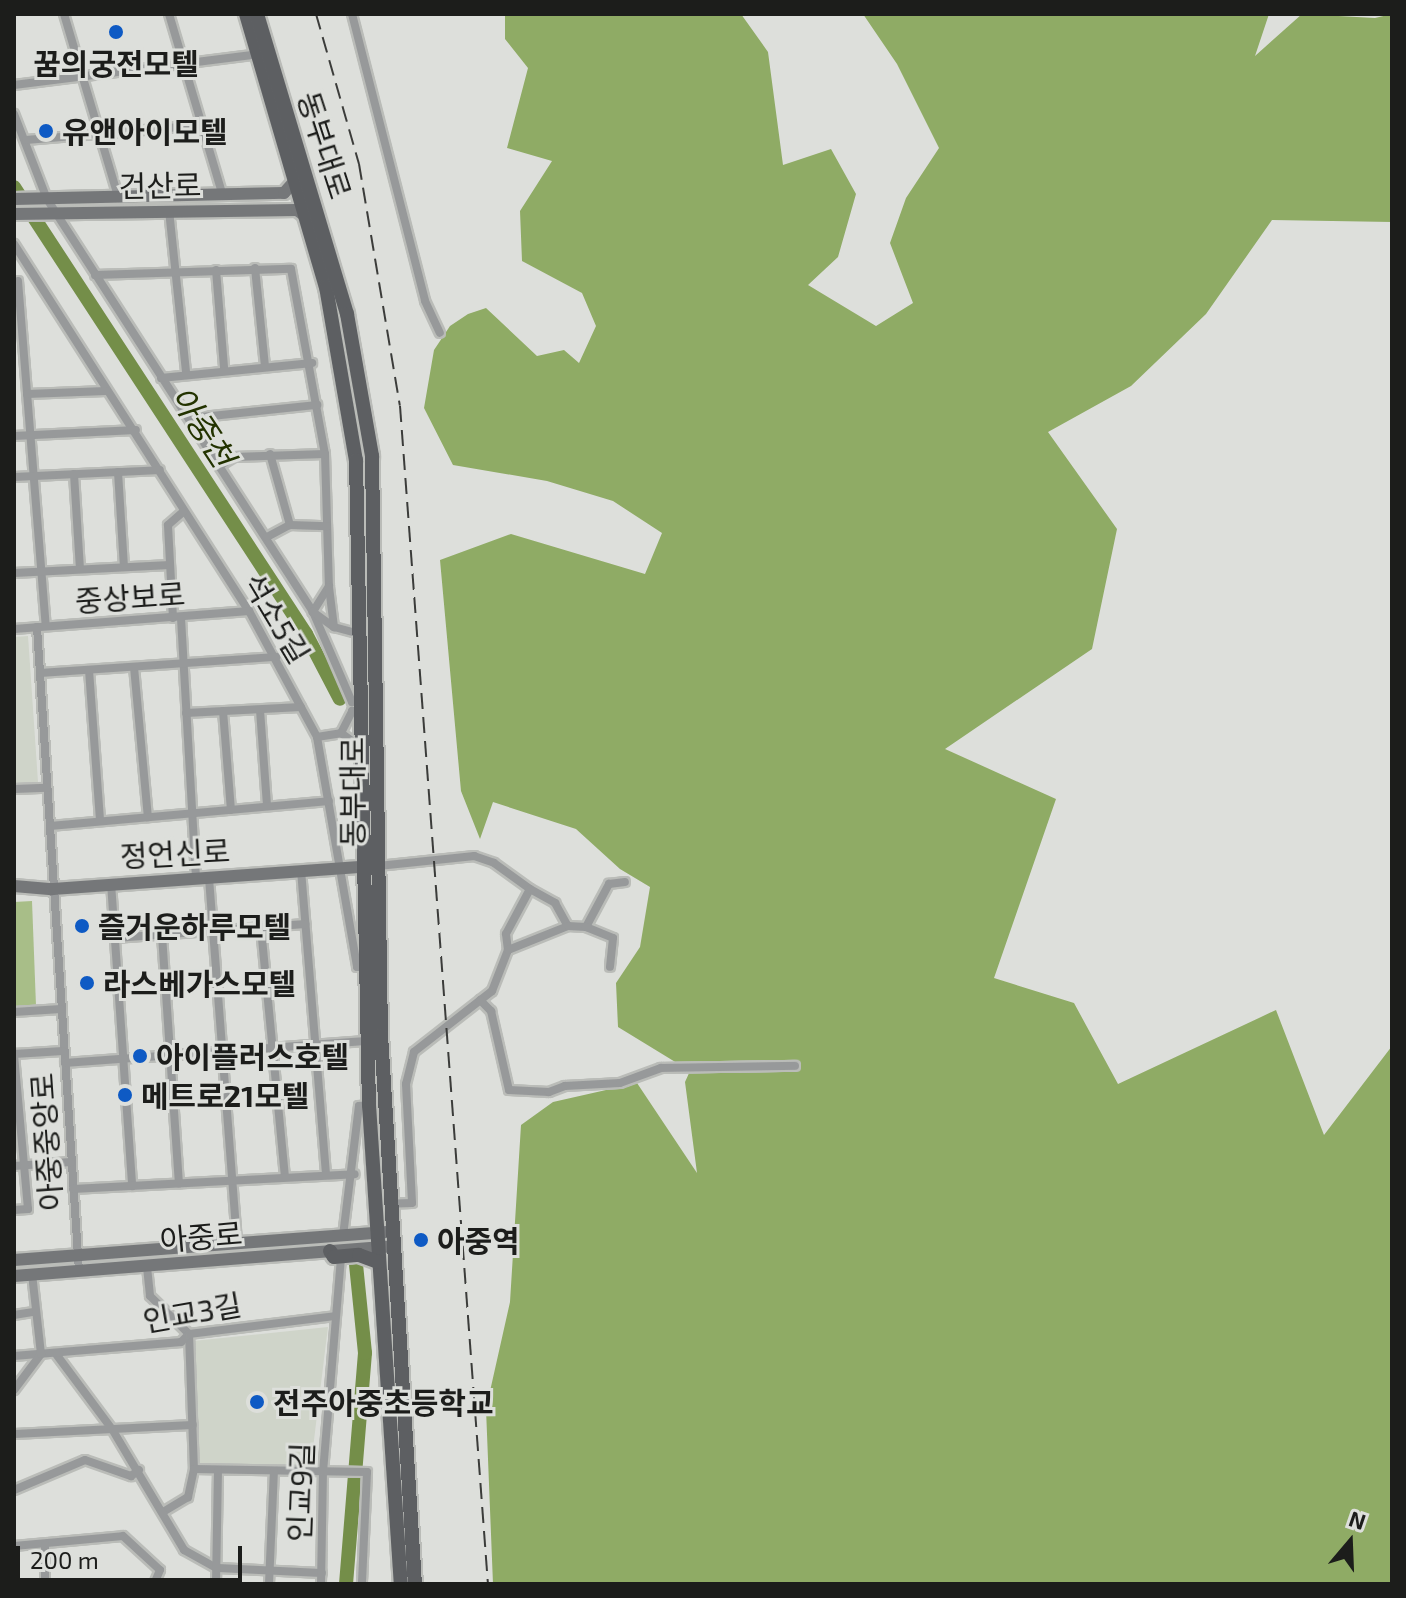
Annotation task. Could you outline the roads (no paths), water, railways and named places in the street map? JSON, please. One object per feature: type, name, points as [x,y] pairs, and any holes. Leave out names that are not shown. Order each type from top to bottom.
[{"type":"main road","name":"동부대로","points":[[238,14],[250,55],[268,95]]},
{"type":"main road","name":"동부대로","points":[[246,14],[329,302],[356,460],[361,634],[357,706],[364,750],[388,1204],[383,1244],[401,1584]]},
{"type":"main road","name":"동부대로","points":[[257,14],[301,152],[360,371],[372,456],[377,634],[365,967],[369,1105],[415,1584]]},
{"type":"main road","points":[[263,14],[301,152]]},
{"type":"main road","points":[[335,1255],[359,1255],[383,1244]]},
{"type":"street","points":[[64,14],[118,196]]},
{"type":"street","points":[[169,14],[222,193]]},
{"type":"street","points":[[352,14],[425,301],[440,333]]},
{"type":"street","points":[[14,85],[183,61],[250,55]]},
{"type":"street","points":[[14,114],[26,140],[49,213],[95,275],[313,612],[357,706],[341,733]]},
{"type":"street","points":[[26,140],[203,125]]},
{"type":"street","name":"건산로","points":[[14,199],[284,193],[294,182]]},
{"type":"street","points":[[169,210],[186,373]]},
{"type":"street","name":"건산로","points":[[14,214],[297,210],[305,216]]},
{"type":"street","name":"석소5길","points":[[14,244],[106,391],[136,430],[183,512],[249,611],[317,737],[357,967],[365,967]]},
{"type":"street","points":[[255,268],[265,366]]},
{"type":"street","points":[[95,275],[175,270],[291,269],[312,363],[325,454],[329,586],[334,627]]},
{"type":"street","points":[[216,270],[224,368]]},
{"type":"street","points":[[16,281],[31,273]]},
{"type":"street","name":"아중중앙로","points":[[16,281],[42,571],[40,673],[79,1271]]},
{"type":"street","points":[[161,378],[224,368],[312,363]]},
{"type":"street","points":[[27,394],[106,391]]},
{"type":"street","points":[[191,423],[202,417],[317,405]]},
{"type":"street","points":[[14,436],[136,430]]},
{"type":"street","points":[[270,454],[290,525]]},
{"type":"street","points":[[219,466],[234,457],[325,454]]},
{"type":"street","points":[[14,477],[160,470]]},
{"type":"street","points":[[118,472],[124,567]]},
{"type":"street","points":[[74,474],[80,569]]},
{"type":"street","name":"아중로","points":[[183,512],[168,525],[170,565],[183,663],[193,813],[211,931],[237,1245]]},
{"type":"street","points":[[267,537],[290,525],[327,526]]},
{"type":"street","points":[[14,573],[170,565]]},
{"type":"street","points":[[313,612],[329,586]]},
{"type":"street","name":"중상보로","points":[[14,629],[249,611]]},
{"type":"street","points":[[313,612],[334,627],[361,634],[377,634]]},
{"type":"street","points":[[40,673],[276,657]]},
{"type":"street","points":[[134,667],[148,817]]},
{"type":"street","points":[[89,670],[100,821]]},
{"type":"street","points":[[186,713],[301,707]]},
{"type":"street","points":[[260,710],[267,806]]},
{"type":"street","points":[[223,711],[231,810]]},
{"type":"street","points":[[317,737],[341,733],[364,750]]},
{"type":"street","points":[[14,789],[47,788]]},
{"type":"street","points":[[50,826],[329,801]]},
{"type":"street","points":[[371,866],[474,856],[494,863],[555,903],[568,926]]},
{"type":"street","name":"정언신로","points":[[14,886],[52,889],[110,882],[371,866]]},
{"type":"street","points":[[301,870],[326,1175]]},
{"type":"street","points":[[110,882],[132,1186]]},
{"type":"street","points":[[586,927],[609,884],[625,882]]},
{"type":"street","points":[[388,1204],[412,1203],[406,1084],[414,1052],[492,991],[508,950],[506,934],[530,889]]},
{"type":"street","points":[[115,938],[305,924]]},
{"type":"street","points":[[508,950],[568,926],[586,927],[613,938],[610,967]]},
{"type":"street","points":[[261,928],[285,1177]]},
{"type":"street","points":[[162,935],[179,1183]]},
{"type":"street","points":[[480,1000],[491,1011],[509,1090],[549,1092],[565,1086],[620,1083],[661,1068],[795,1066]]},
{"type":"street","points":[[14,1012],[61,1009]]},
{"type":"street","points":[[65,1063],[368,1041]]},
{"type":"street","points":[[14,1210],[28,1209],[19,1166],[20,1113],[14,1054],[63,1051]]},
{"type":"street","points":[[343,1236],[355,1174],[359,1106],[369,1105]]},
{"type":"street","points":[[19,1166],[71,1162]]},
{"type":"street","points":[[73,1189],[355,1174]]},
{"type":"street","name":"아중로","points":[[14,1260],[343,1236],[383,1244]]},
{"type":"street","name":"아중로","points":[[14,1276],[335,1255]]},
{"type":"street","name":"인교9길","points":[[321,1584],[335,1316],[335,1255]]},
{"type":"street","points":[[147,1267],[150,1296],[189,1334],[194,1469],[188,1497],[165,1511]]},
{"type":"street","points":[[14,1390],[41,1354],[32,1274]]},
{"type":"street","points":[[14,1315],[34,1312]]},
{"type":"street","name":"인교3길","points":[[14,1356],[181,1342],[189,1334],[335,1316]]},
{"type":"street","points":[[56,1354],[139,1470],[165,1511],[184,1550],[217,1568],[322,1573]]},
{"type":"street","points":[[14,1434],[193,1425]]},
{"type":"street","points":[[14,1490],[85,1460],[131,1476],[139,1470]]},
{"type":"street","points":[[194,1469],[367,1472],[362,1584]]},
{"type":"street","points":[[216,1584],[218,1470]]},
{"type":"street","name":"인교9길","points":[[269,1584],[274,1471]]},
{"type":"street","points":[[14,1546],[123,1536],[160,1570],[154,1584]]},
{"type":"street","points":[[45,1545],[45,1584]]},
{"type":"waterway","name":"아중천","points":[[14,187],[306,634],[340,699]]},
{"type":"waterway","points":[[346,1584],[365,1353],[356,1265]]},
{"type":"railway","points":[[316,14],[359,164],[400,406],[488,1584]]},
{"type":"place","name":"꿈의궁전모텔","points":[[116,32]]},
{"type":"place","name":"유앤아이모텔","points":[[46,131]]},
{"type":"place","name":"즐거운하루모텔","points":[[82,926]]},
{"type":"place","name":"라스베가스모텔","points":[[87,983]]},
{"type":"place","name":"아이플러스호텔","points":[[140,1056]]},
{"type":"place","name":"메트로21모텔","points":[[125,1095]]},
{"type":"place","name":"아중역","points":[[421,1240]]},
{"type":"place","name":"전주아중초등학교","points":[[257,1402]]}]
